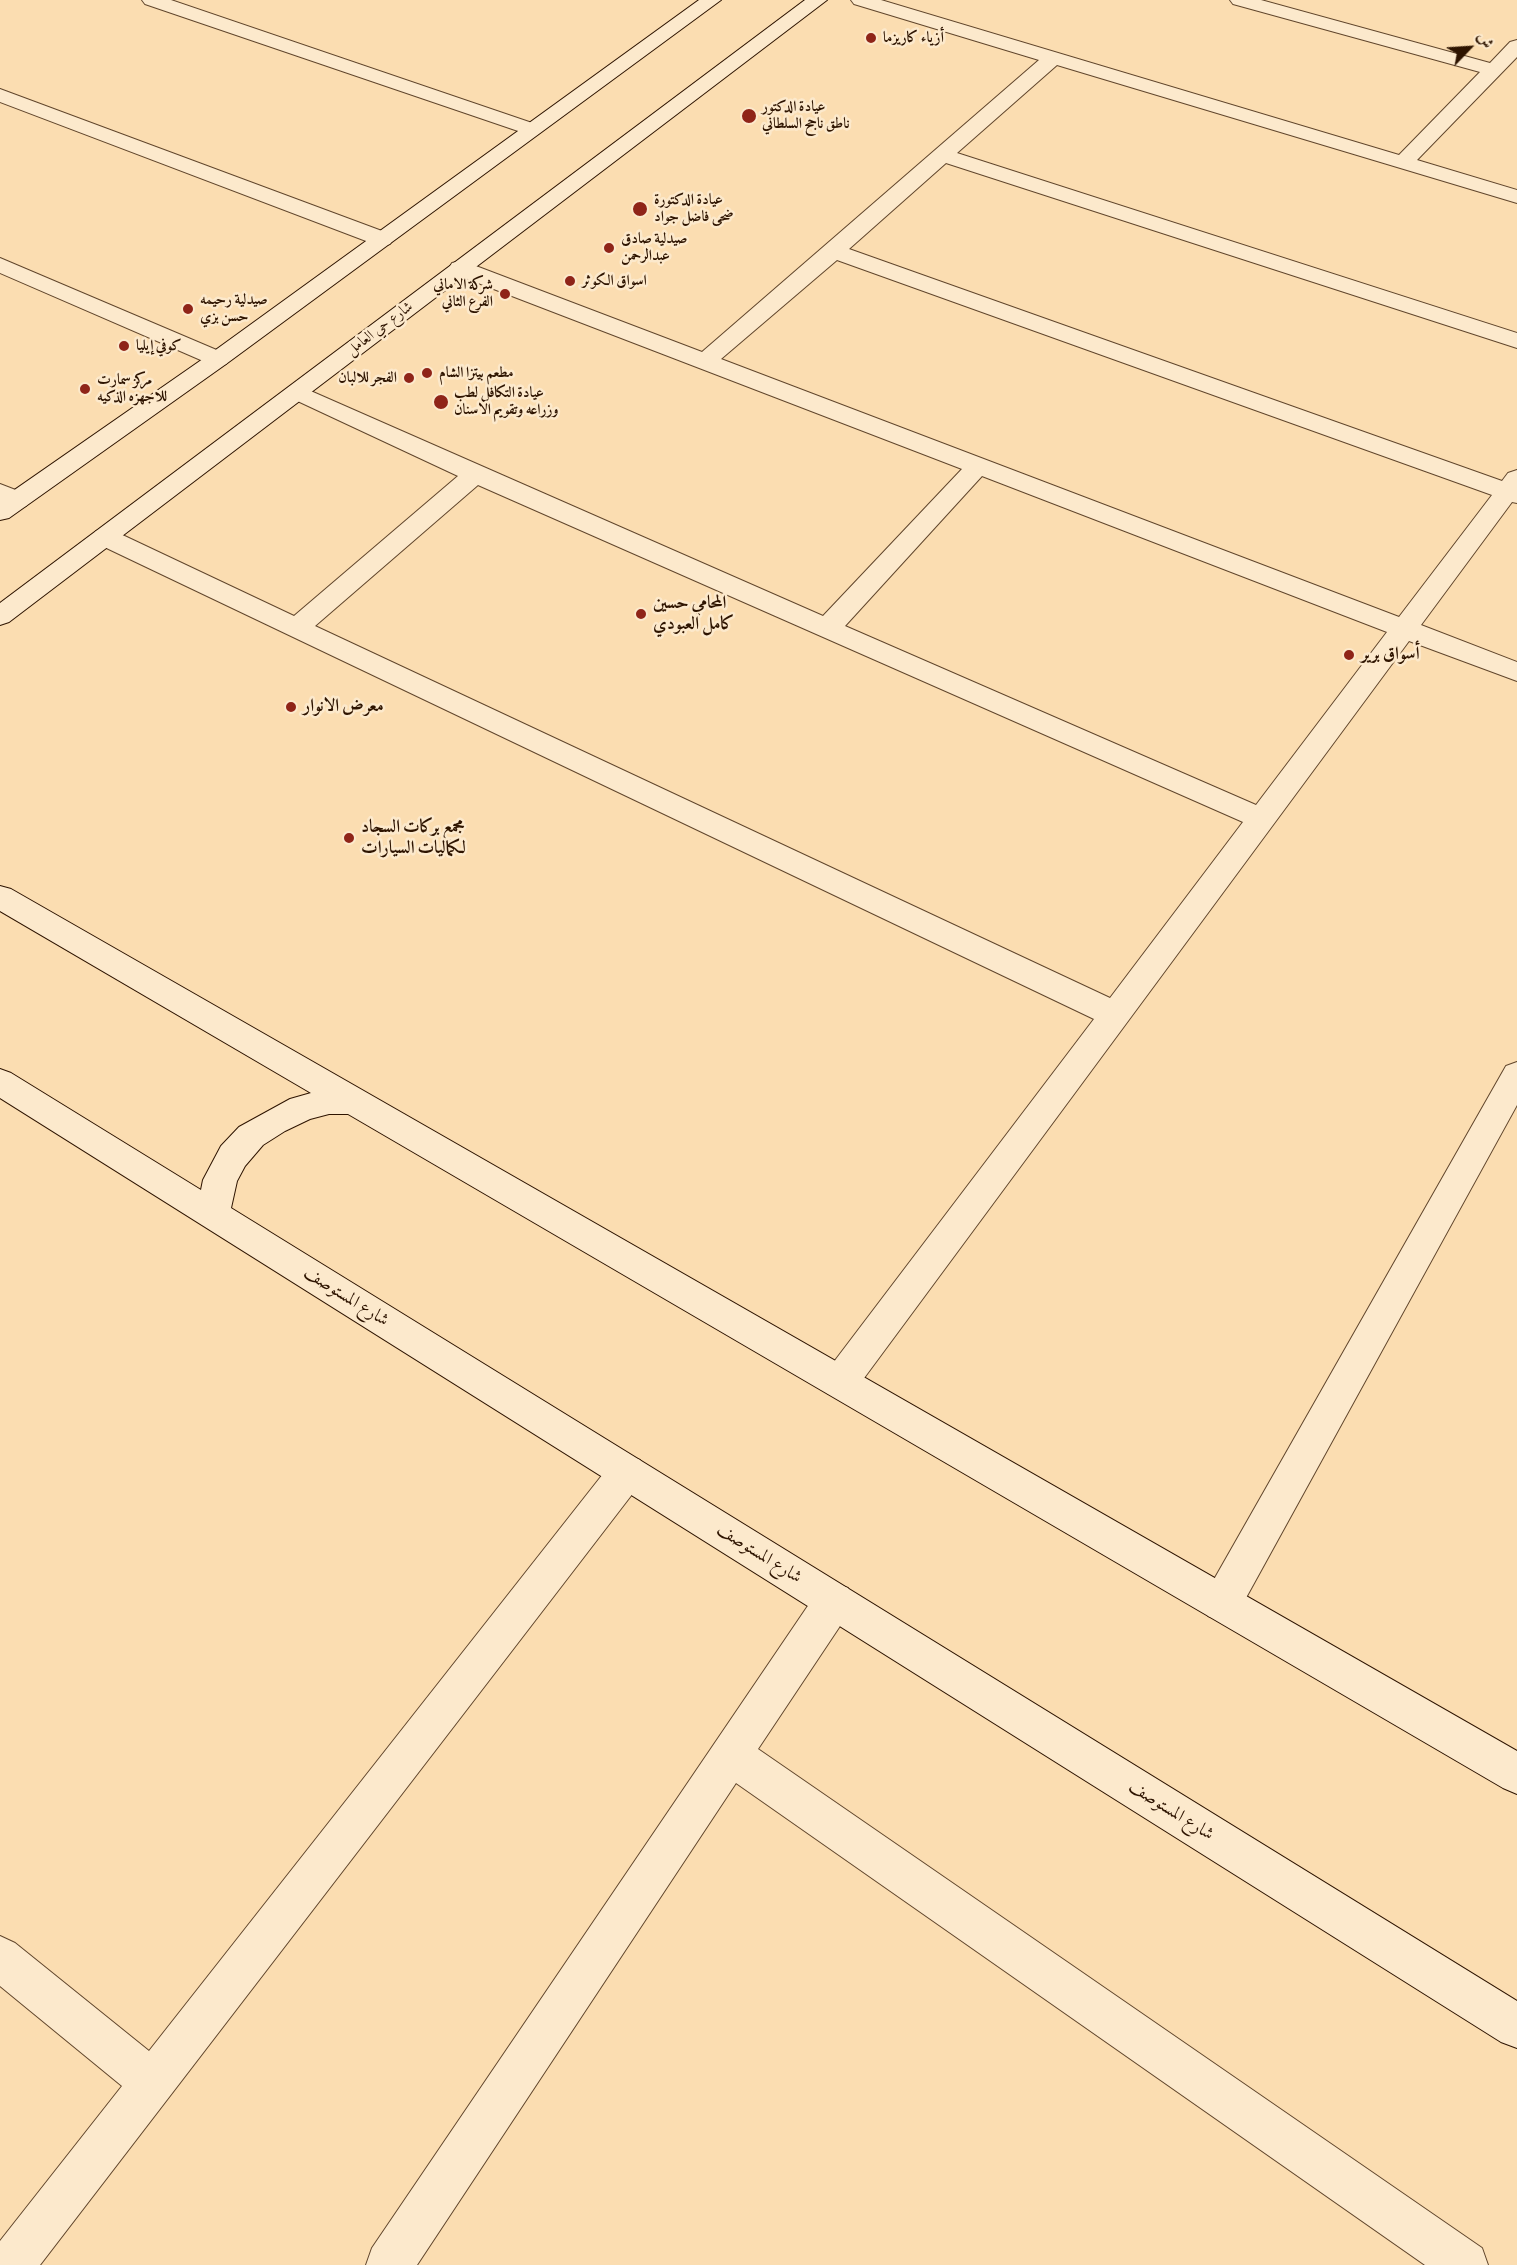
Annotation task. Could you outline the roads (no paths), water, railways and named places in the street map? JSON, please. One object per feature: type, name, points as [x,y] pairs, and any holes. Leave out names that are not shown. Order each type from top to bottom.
[{"type":"street","points":[[152,0],[531,129]]},
{"type":"street","points":[[6,501],[218,359],[711,0]]},
{"type":"street","name":"شارع حي العامل","points":[[0,616],[817,0]]},
{"type":"street","points":[[861,0],[1517,197]]},
{"type":"street","points":[[1240,0],[1494,70]]},
{"type":"street","points":[[1403,163],[1517,46]]},
{"type":"street","points":[[704,362],[1053,58]]},
{"type":"street","points":[[0,95],[382,239]]},
{"type":"street","points":[[941,155],[1517,341]]},
{"type":"street","points":[[834,251],[1514,488],[1403,630],[840,1382]]},
{"type":"street","points":[[0,265],[218,359]]},
{"type":"street","points":[[459,268],[1517,672]]},
{"type":"street","points":[[297,393],[475,474],[1262,819]]},
{"type":"street","points":[[828,627],[977,467]]},
{"type":"street","points":[[297,627],[475,474]]},
{"type":"street","points":[[105,537],[1114,1014]]},
{"type":"street","points":[[0,897],[1517,1774]]},
{"type":"street","points":[[1222,1604],[1517,1075]]},
{"type":"street","name":"شارع المستوصف","points":[[0,1082],[1517,2026]]},
{"type":"street","points":[[212,1215],[220,1180],[233,1156],[251,1136],[302,1108],[329,1101],[353,1101]]},
{"type":"street","points":[[11,2265],[627,1472]]},
{"type":"street","points":[[389,2265],[834,1601]]},
{"type":"street","points":[[731,1755],[1465,2265]]},
{"type":"street","points":[[0,1958],[153,2083]]},
{"type":"place","name":"أزياء كاريزما","points":[[871,38]]},
{"type":"place","name":"عيادة الدكتور ناطق ناجح السلطاني","points":[[749,116]]},
{"type":"place","name":"عيادة الدكتورة ضحى فاضل جواد","points":[[640,209]]},
{"type":"place","name":"صيدلية صادق عبدالرحمن","points":[[609,248]]},
{"type":"place","name":"اسواق الكوثر","points":[[570,281]]},
{"type":"place","name":"شركة الاماني الفرع الثاني","points":[[505,294]]},
{"type":"place","name":"صيدلية رحيمه حسن بزي","points":[[188,309]]},
{"type":"place","name":"كوفي إيليا","points":[[124,346]]},
{"type":"place","name":"مطعم بيتزا الشام","points":[[427,373]]},
{"type":"place","name":"الفجر للالبان","points":[[409,378]]},
{"type":"place","name":"مركز سمارت للاجهزه الذكيه","points":[[85,389]]},
{"type":"place","name":"عيادة التكافل لطب وزراعه وتقويم الاسنان","points":[[441,402]]},
{"type":"place","name":"المحامي حسين كامل العبودي","points":[[641,614]]},
{"type":"place","name":"أسواق برير","points":[[1349,655]]},
{"type":"place","name":"معرض الانوار","points":[[291,707]]},
{"type":"place","name":"مجمع بركات السجاد لكماليات السيارات","points":[[349,838]]}]
